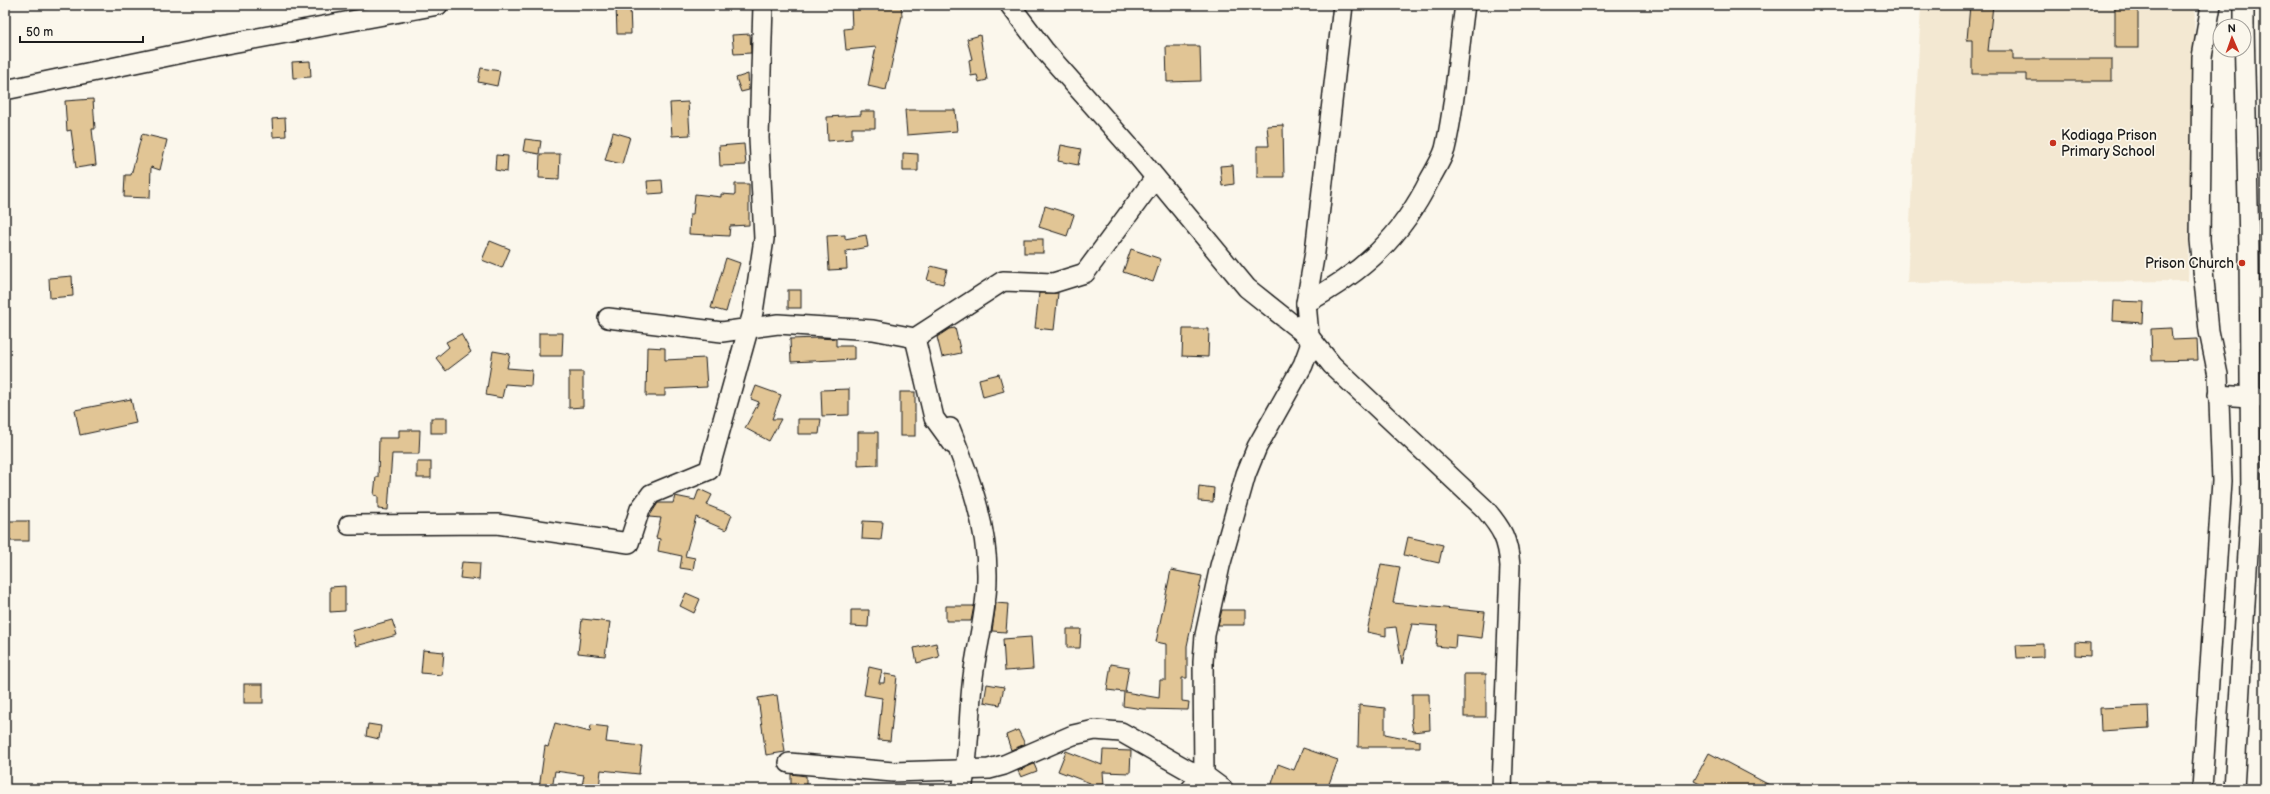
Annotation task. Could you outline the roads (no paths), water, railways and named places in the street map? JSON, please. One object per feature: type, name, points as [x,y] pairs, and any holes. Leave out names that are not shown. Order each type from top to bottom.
[{"type":"street","points":[[5,90],[218,46],[438,5]]},
{"type":"street","points":[[349,525],[497,524],[629,543],[640,509],[651,494],[709,470],[753,312],[764,239],[759,138],[763,5]]},
{"type":"street","points":[[1010,5],[1044,50],[1155,178],[1246,288],[1311,339],[1332,365],[1485,508],[1502,529],[1508,546],[1510,566],[1502,789]]},
{"type":"street","points":[[1191,789],[1204,775],[1203,655],[1205,635],[1220,566],[1246,474],[1257,447],[1308,354],[1311,339],[1306,303],[1315,252],[1343,5]]},
{"type":"street","points":[[1306,303],[1336,286],[1368,263],[1408,219],[1426,187],[1445,151],[1465,5]]},
{"type":"street","points":[[2202,789],[2222,481],[2218,375],[2209,331],[2200,240],[2202,57],[2210,5]]},
{"type":"street","points":[[2244,5],[2244,18]]},
{"type":"street","points":[[2234,789],[2257,398],[2249,247],[2245,58]]},
{"type":"street","points":[[608,318],[722,332],[778,324],[873,330],[915,338],[1003,281],[1053,283],[1085,274],[1155,178]]},
{"type":"street","points":[[915,338],[934,418],[960,454]]},
{"type":"street","points":[[2218,396],[2257,398]]},
{"type":"street","points":[[950,428],[974,496],[986,550],[987,579],[973,677],[966,771],[962,789]]},
{"type":"street","points":[[789,763],[892,772],[966,771],[989,769],[1004,765],[1073,735],[1095,730],[1121,732],[1188,770],[1204,775],[1223,789]]},
{"type":"place","name":"Kodiaga Prison Primary School","points":[[2053,143]]},
{"type":"place","name":"Prison Church","points":[[2242,263]]}]
